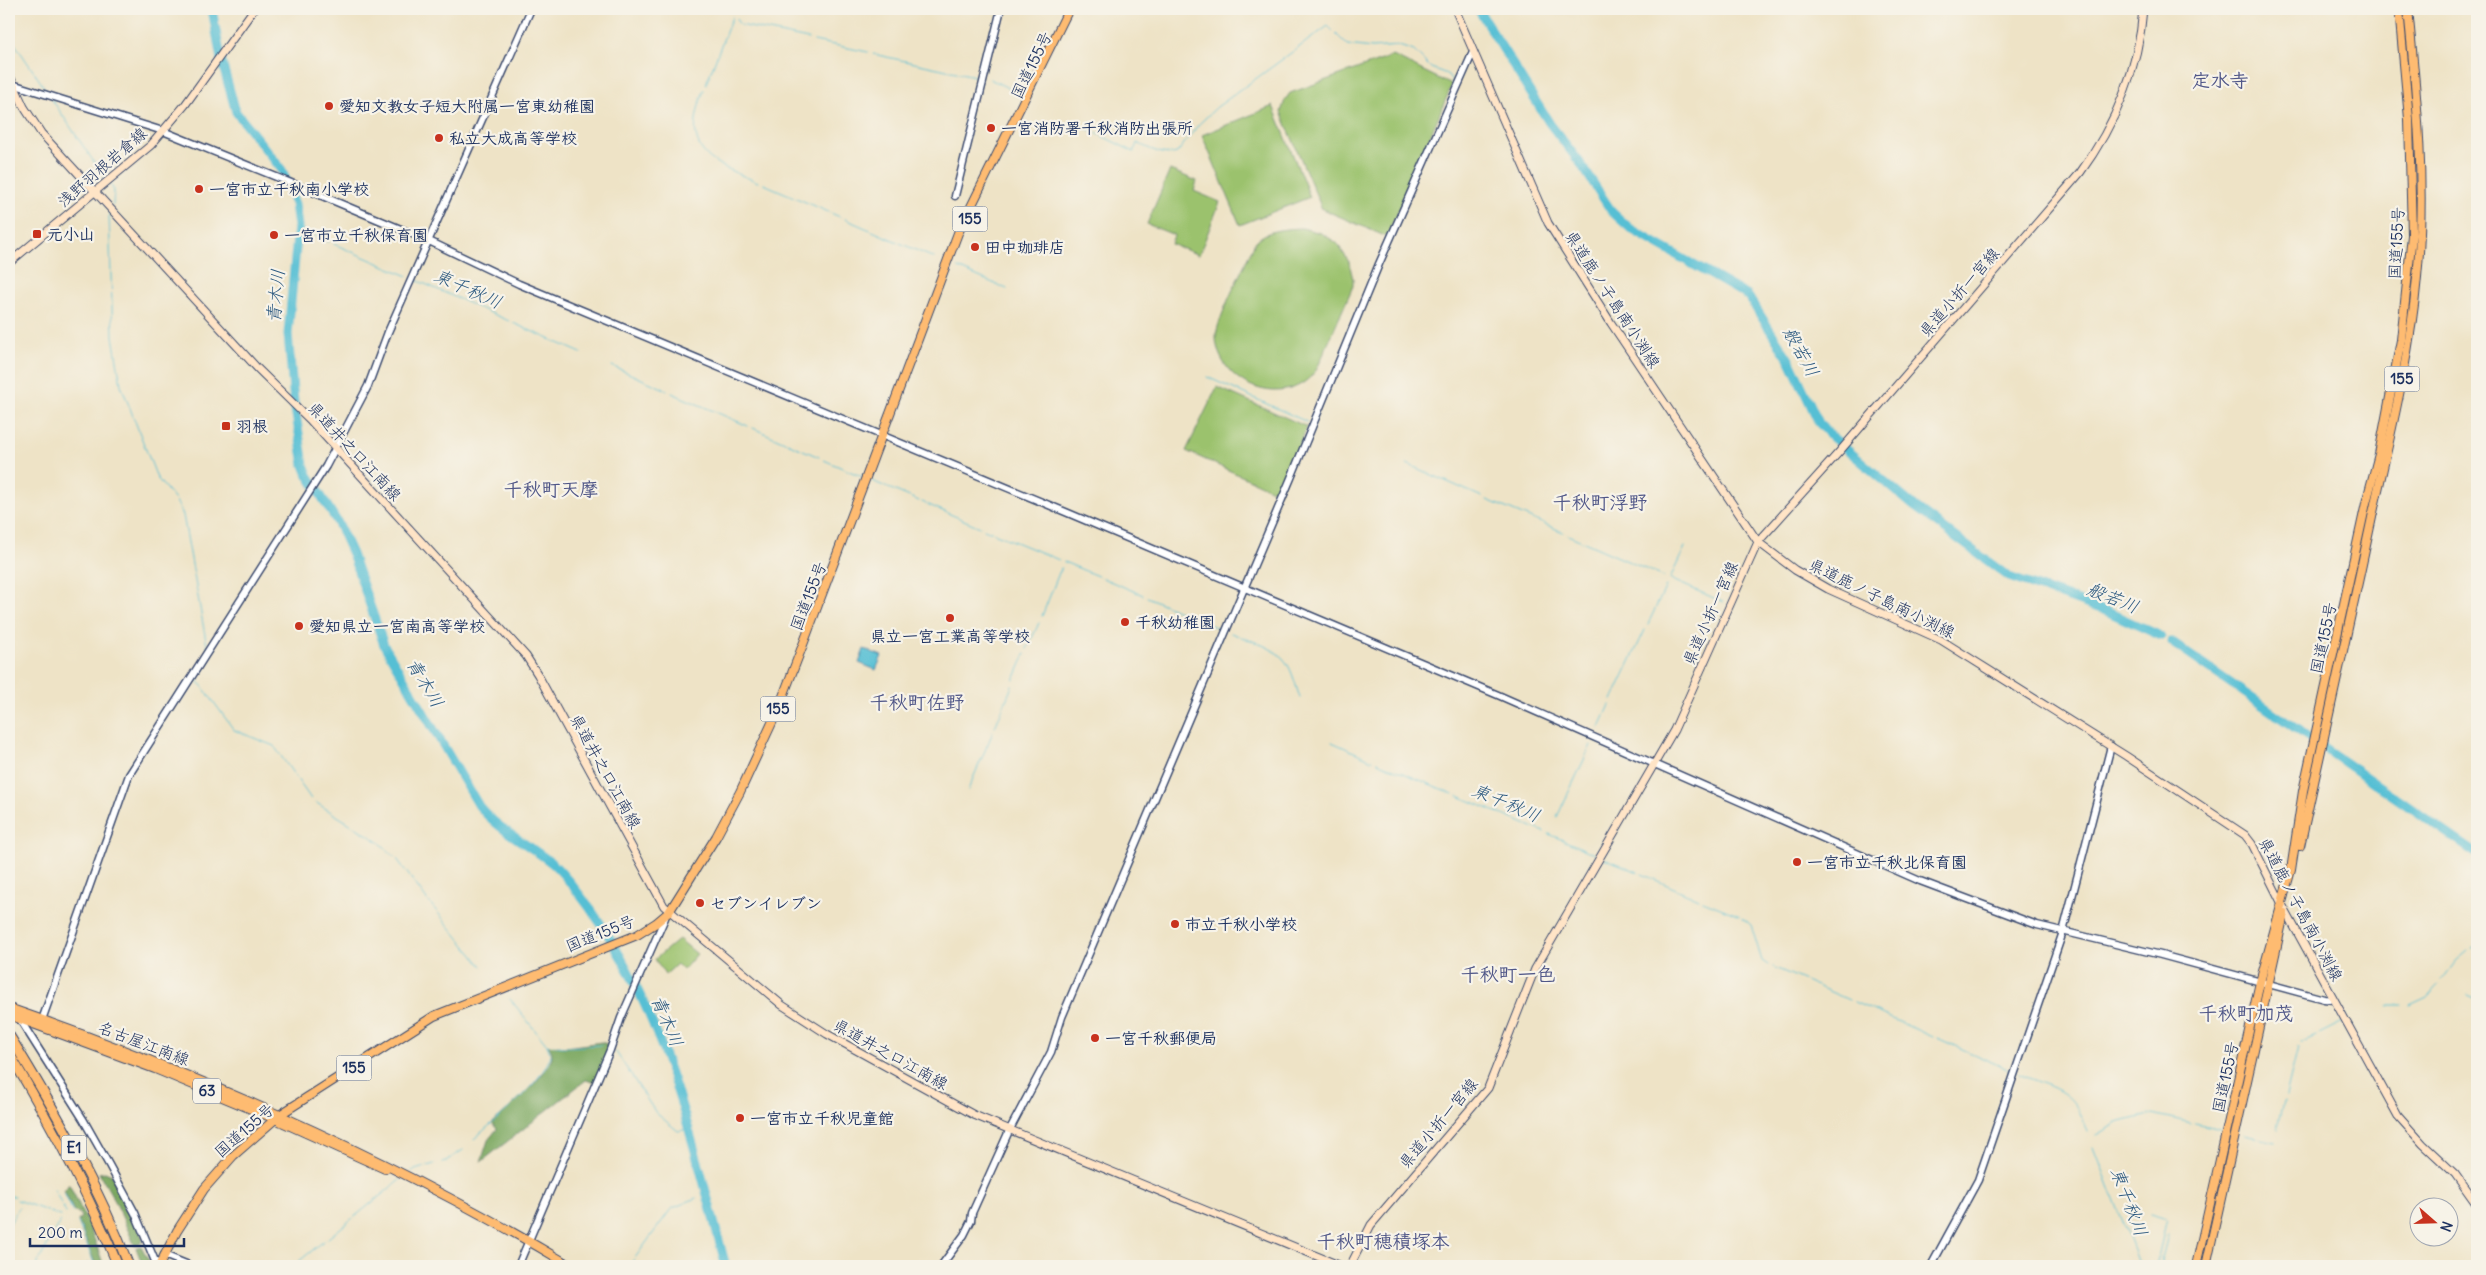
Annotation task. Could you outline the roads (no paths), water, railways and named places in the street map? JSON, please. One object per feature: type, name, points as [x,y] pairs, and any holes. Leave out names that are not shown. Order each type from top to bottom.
[{"type":"highway","name":"E1","points":[[9,1035],[44,1091],[70,1140],[129,1266]]},
{"type":"highway","name":"E1","points":[[9,1053],[34,1095],[80,1182],[118,1266]]},
{"type":"main road","name":"浅野羽根岩倉線","points":[[9,262],[138,157],[163,132],[208,74],[254,9]]},
{"type":"main road","name":"国道155号","points":[[158,1266],[190,1209],[214,1176],[233,1156],[278,1117],[434,1016],[637,935],[669,912],[720,830],[777,712],[958,233],[1069,9]]},
{"type":"main road","name":"国道155号","points":[[882,437],[890,424],[964,232],[1074,9]]},
{"type":"main road","name":"県道鹿ノ子島南小渕線","points":[[1454,9],[1548,223],[1611,323],[1758,542],[1794,570],[1828,589],[1941,640],[2111,746],[2245,835],[2252,844],[2283,906],[2398,1116],[2423,1144],[2455,1174],[2477,1205]]},
{"type":"main road","name":"県道小折一宮線","points":[[1350,1266],[1371,1225],[1488,1088],[1534,969],[1674,730],[1758,542],[2080,173],[2094,154],[2110,125],[2126,86],[2138,44],[2143,9]]},
{"type":"main road","name":"国道155号","points":[[2283,906],[2291,870],[2303,791],[2366,503],[2379,454],[2404,319],[2412,235],[2412,198],[2410,119],[2399,9]]},
{"type":"main road","name":"国道155号","points":[[2196,1266],[2322,746],[2403,377],[2414,310],[2421,178],[2418,118],[2408,9]]},
{"type":"main road","name":"県道井之口江南線","points":[[9,74],[10,83],[41,133],[526,656],[669,912],[809,1024],[974,1115],[1341,1266]]},
{"type":"main road","name":"国道155号","points":[[2206,1266],[2264,984]]},
{"type":"main road","name":"名古屋江南線","points":[[9,1008],[158,1062],[394,1173],[403,1174],[571,1266]]},
{"type":"main road","name":"名古屋江南線","points":[[9,1015],[108,1050],[278,1117]]},
{"type":"street","points":[[42,1020],[129,775],[335,450],[368,386],[379,351],[531,9]]},
{"type":"street","points":[[955,196],[1001,9]]},
{"type":"street","points":[[941,1266],[967,1228],[1009,1131],[1052,1052],[1062,1017],[1245,588],[1382,256],[1473,52]]},
{"type":"street","points":[[10,83],[163,132],[301,187],[429,241],[519,284],[1498,695],[1920,881],[2024,921],[2152,953],[2264,984],[2334,1000]]},
{"type":"street","points":[[1931,1266],[1978,1180],[2063,932],[2111,746]]},
{"type":"street","points":[[518,1266],[660,926],[669,912]]},
{"type":"street","points":[[9,1008],[20,1019],[83,1119],[135,1213],[158,1266]]},
{"type":"street","points":[[164,1255],[191,1266]]},
{"type":"water","points":[[864,649],[882,656],[876,670],[859,663]]},
{"type":"waterway","name":"青木川","points":[[212,9],[221,59],[236,112],[282,170],[295,204],[298,226],[288,334],[294,402],[304,465],[308,475],[338,523],[352,554],[384,645],[479,806],[496,823],[544,857],[564,875],[609,936],[633,980],[671,1073],[700,1169],[726,1266]]},
{"type":"waterway","name":"般若川","points":[[1478,9],[1550,124],[1581,164],[1612,212],[1631,229],[1748,296],[1790,361],[1819,423],[1831,436],[1915,507],[2009,577],[2106,611],[2161,636]]},
{"type":"waterway","points":[[706,84],[732,17]]},
{"type":"waterway","points":[[736,19],[740,25],[808,39]]},
{"type":"waterway","points":[[1072,121],[1134,152],[1137,143],[1162,153],[1177,153],[1199,124],[1217,107],[1328,26],[1347,45],[1372,48],[1399,46],[1414,51],[1431,68],[1447,74],[1453,83]]},
{"type":"waterway","points":[[9,35],[48,93]]},
{"type":"waterway","points":[[814,41],[868,52]]},
{"type":"waterway","points":[[873,54],[979,77]]},
{"type":"waterway","points":[[990,79],[1022,95]]},
{"type":"waterway","points":[[704,90],[695,127],[697,140],[703,151],[712,160],[724,167],[758,182]]},
{"type":"waterway","points":[[51,98],[106,180]]},
{"type":"waterway","points":[[109,183],[114,190],[113,205]]},
{"type":"waterway","points":[[764,184],[840,217]]},
{"type":"waterway","points":[[109,214],[113,336],[121,385],[157,478],[176,501],[183,515],[207,646]]},
{"type":"waterway","points":[[845,219],[934,258]]},
{"type":"waterway","name":"東千秋川","points":[[298,226],[306,232]]},
{"type":"waterway","name":"東千秋川","points":[[310,233],[329,242]]},
{"type":"waterway","name":"東千秋川","points":[[334,244],[408,276]]},
{"type":"waterway","points":[[958,268],[1007,289]]},
{"type":"waterway","name":"東千秋川","points":[[416,280],[509,321]]},
{"type":"waterway","name":"東千秋川","points":[[513,323],[581,353]]},
{"type":"waterway","name":"東千秋川","points":[[612,366],[667,390]]},
{"type":"waterway","points":[[1207,377],[1307,422]]},
{"type":"waterway","name":"東千秋川","points":[[672,393],[748,426]]},
{"type":"waterway","name":"東千秋川","points":[[753,428],[819,457]]},
{"type":"waterway","name":"東千秋川","points":[[824,460],[863,477]]},
{"type":"waterway","points":[[1407,464],[1482,497]]},
{"type":"waterway","name":"東千秋川","points":[[872,481],[919,501]]},
{"type":"waterway","points":[[1487,500],[1563,532]]},
{"type":"waterway","name":"東千秋川","points":[[922,502],[980,527]]},
{"type":"waterway","name":"東千秋川","points":[[984,529],[1059,560]]},
{"type":"waterway","points":[[1568,535],[1664,577]]},
{"type":"waterway","points":[[1685,547],[1670,579],[1723,602]]},
{"type":"waterway","name":"東千秋川","points":[[1064,562],[1143,595]]},
{"type":"waterway","points":[[1042,616],[1061,568]]},
{"type":"waterway","points":[[1648,624],[1666,586]]},
{"type":"waterway","name":"東千秋川","points":[[1147,597],[1222,630]]},
{"type":"waterway","points":[[1027,649],[1039,623]]},
{"type":"waterway","points":[[1612,700],[1645,630]]},
{"type":"waterway","name":"東千秋川","points":[[1231,633],[1260,644],[1281,656],[1291,670],[1300,698]]},
{"type":"waterway","name":"般若川","points":[[2171,642],[2477,854]]},
{"type":"waterway","points":[[1014,680],[1025,654]]},
{"type":"waterway","points":[[209,655],[209,659],[197,679],[234,730],[274,746],[311,799]]},
{"type":"waterway","points":[[995,727],[1012,686]]},
{"type":"waterway","points":[[1599,729],[1610,705]]},
{"type":"waterway","points":[[968,790],[993,732]]},
{"type":"waterway","name":"東千秋川","points":[[1332,742],[1372,760]]},
{"type":"waterway","points":[[1557,817],[1591,745]]},
{"type":"waterway","name":"東千秋川","points":[[1377,762],[1453,794]]},
{"type":"waterway","name":"東千秋川","points":[[1458,796],[1544,832]]},
{"type":"waterway","points":[[315,802],[379,842],[394,856]]},
{"type":"waterway","name":"東千秋川","points":[[1549,834],[1597,855]]},
{"type":"waterway","name":"東千秋川","points":[[1604,858],[1638,872]]},
{"type":"waterway","points":[[397,859],[427,900]]},
{"type":"waterway","name":"東千秋川","points":[[1642,874],[1699,899]]},
{"type":"waterway","name":"東千秋川","points":[[1703,901],[1740,916]]},
{"type":"waterway","points":[[429,902],[482,966]]},
{"type":"waterway","name":"東千秋川","points":[[1743,918],[1751,925],[1762,961],[1768,965]]},
{"type":"waterway","points":[[2472,949],[2477,946]]},
{"type":"waterway","points":[[2442,980],[2456,961],[2468,951]]},
{"type":"waterway","name":"東千秋川","points":[[1773,967],[1849,1000]]},
{"type":"waterway","points":[[2410,1006],[2427,998],[2439,985]]},
{"type":"waterway","points":[[2468,995],[2477,999]]},
{"type":"waterway","points":[[510,999],[547,1045],[566,1047],[602,1045]]},
{"type":"waterway","name":"東千秋川","points":[[1854,1002],[1933,1037]]},
{"type":"waterway","points":[[2389,1006],[2402,1006]]},
{"type":"waterway","points":[[2319,1034],[2343,1022]]},
{"type":"waterway","points":[[2301,1042],[2315,1036]]},
{"type":"waterway","name":"東千秋川","points":[[1937,1038],[2012,1071]]},
{"type":"waterway","points":[[474,1139],[529,1089],[546,1066],[551,1055],[547,1045]]},
{"type":"waterway","points":[[2286,1096],[2298,1047]]},
{"type":"waterway","points":[[616,1052],[656,1113],[678,1131],[688,1129]]},
{"type":"waterway","name":"東千秋川","points":[[2019,1074],[2063,1093],[2077,1107],[2088,1132]]},
{"type":"waterway","points":[[2278,1128],[2284,1101]]},
{"type":"waterway","points":[[2096,1135],[2117,1123],[2153,1114],[2191,1123]]},
{"type":"waterway","points":[[2195,1123],[2220,1129]]},
{"type":"waterway","points":[[2244,1135],[2275,1142]]},
{"type":"waterway","name":"東千秋川","points":[[2094,1147],[2140,1266]]},
{"type":"waterway","points":[[443,1163],[463,1150]]},
{"type":"waterway","points":[[412,1171],[434,1164]]},
{"type":"waterway","points":[[327,1239],[401,1179]]},
{"type":"waterway","points":[[54,1189],[66,1213]]},
{"type":"waterway","points":[[64,1193],[73,1212]]},
{"type":"waterway","points":[[9,1196],[15,1196]]},
{"type":"waterway","points":[[629,1266],[671,1209],[696,1198]]},
{"type":"waterway","points":[[17,1200],[61,1216]]},
{"type":"waterway","points":[[9,1225],[19,1207]]},
{"type":"waterway","points":[[2150,1214],[2167,1219],[2156,1266]]},
{"type":"waterway","points":[[36,1266],[60,1222]]},
{"type":"waterway","points":[[78,1222],[95,1266]]},
{"type":"waterway","points":[[2160,1266],[2168,1235]]},
{"type":"waterway","points":[[293,1266],[324,1241]]},
{"type":"place","name":"愛知文教女子短大附属一宮東幼稚園","points":[[329,106]]},
{"type":"place","name":"一宮消防署千秋消防出張所","points":[[991,128]]},
{"type":"place","name":"私立大成高等学校","points":[[439,138]]},
{"type":"place","name":"一宮市立千秋南小学校","points":[[199,189]]},
{"type":"place","name":"元小山","points":[[37,234]]},
{"type":"place","name":"一宮市立千秋保育園","points":[[274,235]]},
{"type":"place","name":"田中珈琲店","points":[[975,247]]},
{"type":"place","name":"羽根","points":[[226,426]]},
{"type":"place","name":"県立一宮工業高等学校","points":[[950,618]]},
{"type":"place","name":"千秋幼稚園","points":[[1125,622]]},
{"type":"place","name":"愛知県立一宮南高等学校","points":[[299,626]]},
{"type":"place","name":"一宮市立千秋北保育園","points":[[1797,862]]},
{"type":"place","name":"セブンイレブン","points":[[700,903]]},
{"type":"place","name":"市立千秋小学校","points":[[1175,924]]},
{"type":"place","name":"一宮千秋郵便局","points":[[1095,1038]]},
{"type":"place","name":"一宮市立千秋児童館","points":[[740,1118]]},
{"type":"district","name":"定水寺","points":[[2220,80]]},
{"type":"district","name":"千秋町天摩","points":[[551,489]]},
{"type":"district","name":"千秋町浮野","points":[[1600,502]]},
{"type":"district","name":"千秋町佐野","points":[[917,702]]},
{"type":"district","name":"千秋町一色","points":[[1508,974]]},
{"type":"district","name":"千秋町加茂","points":[[2246,1013]]},
{"type":"district","name":"千秋町穂積塚本","points":[[1383,1241]]}]
